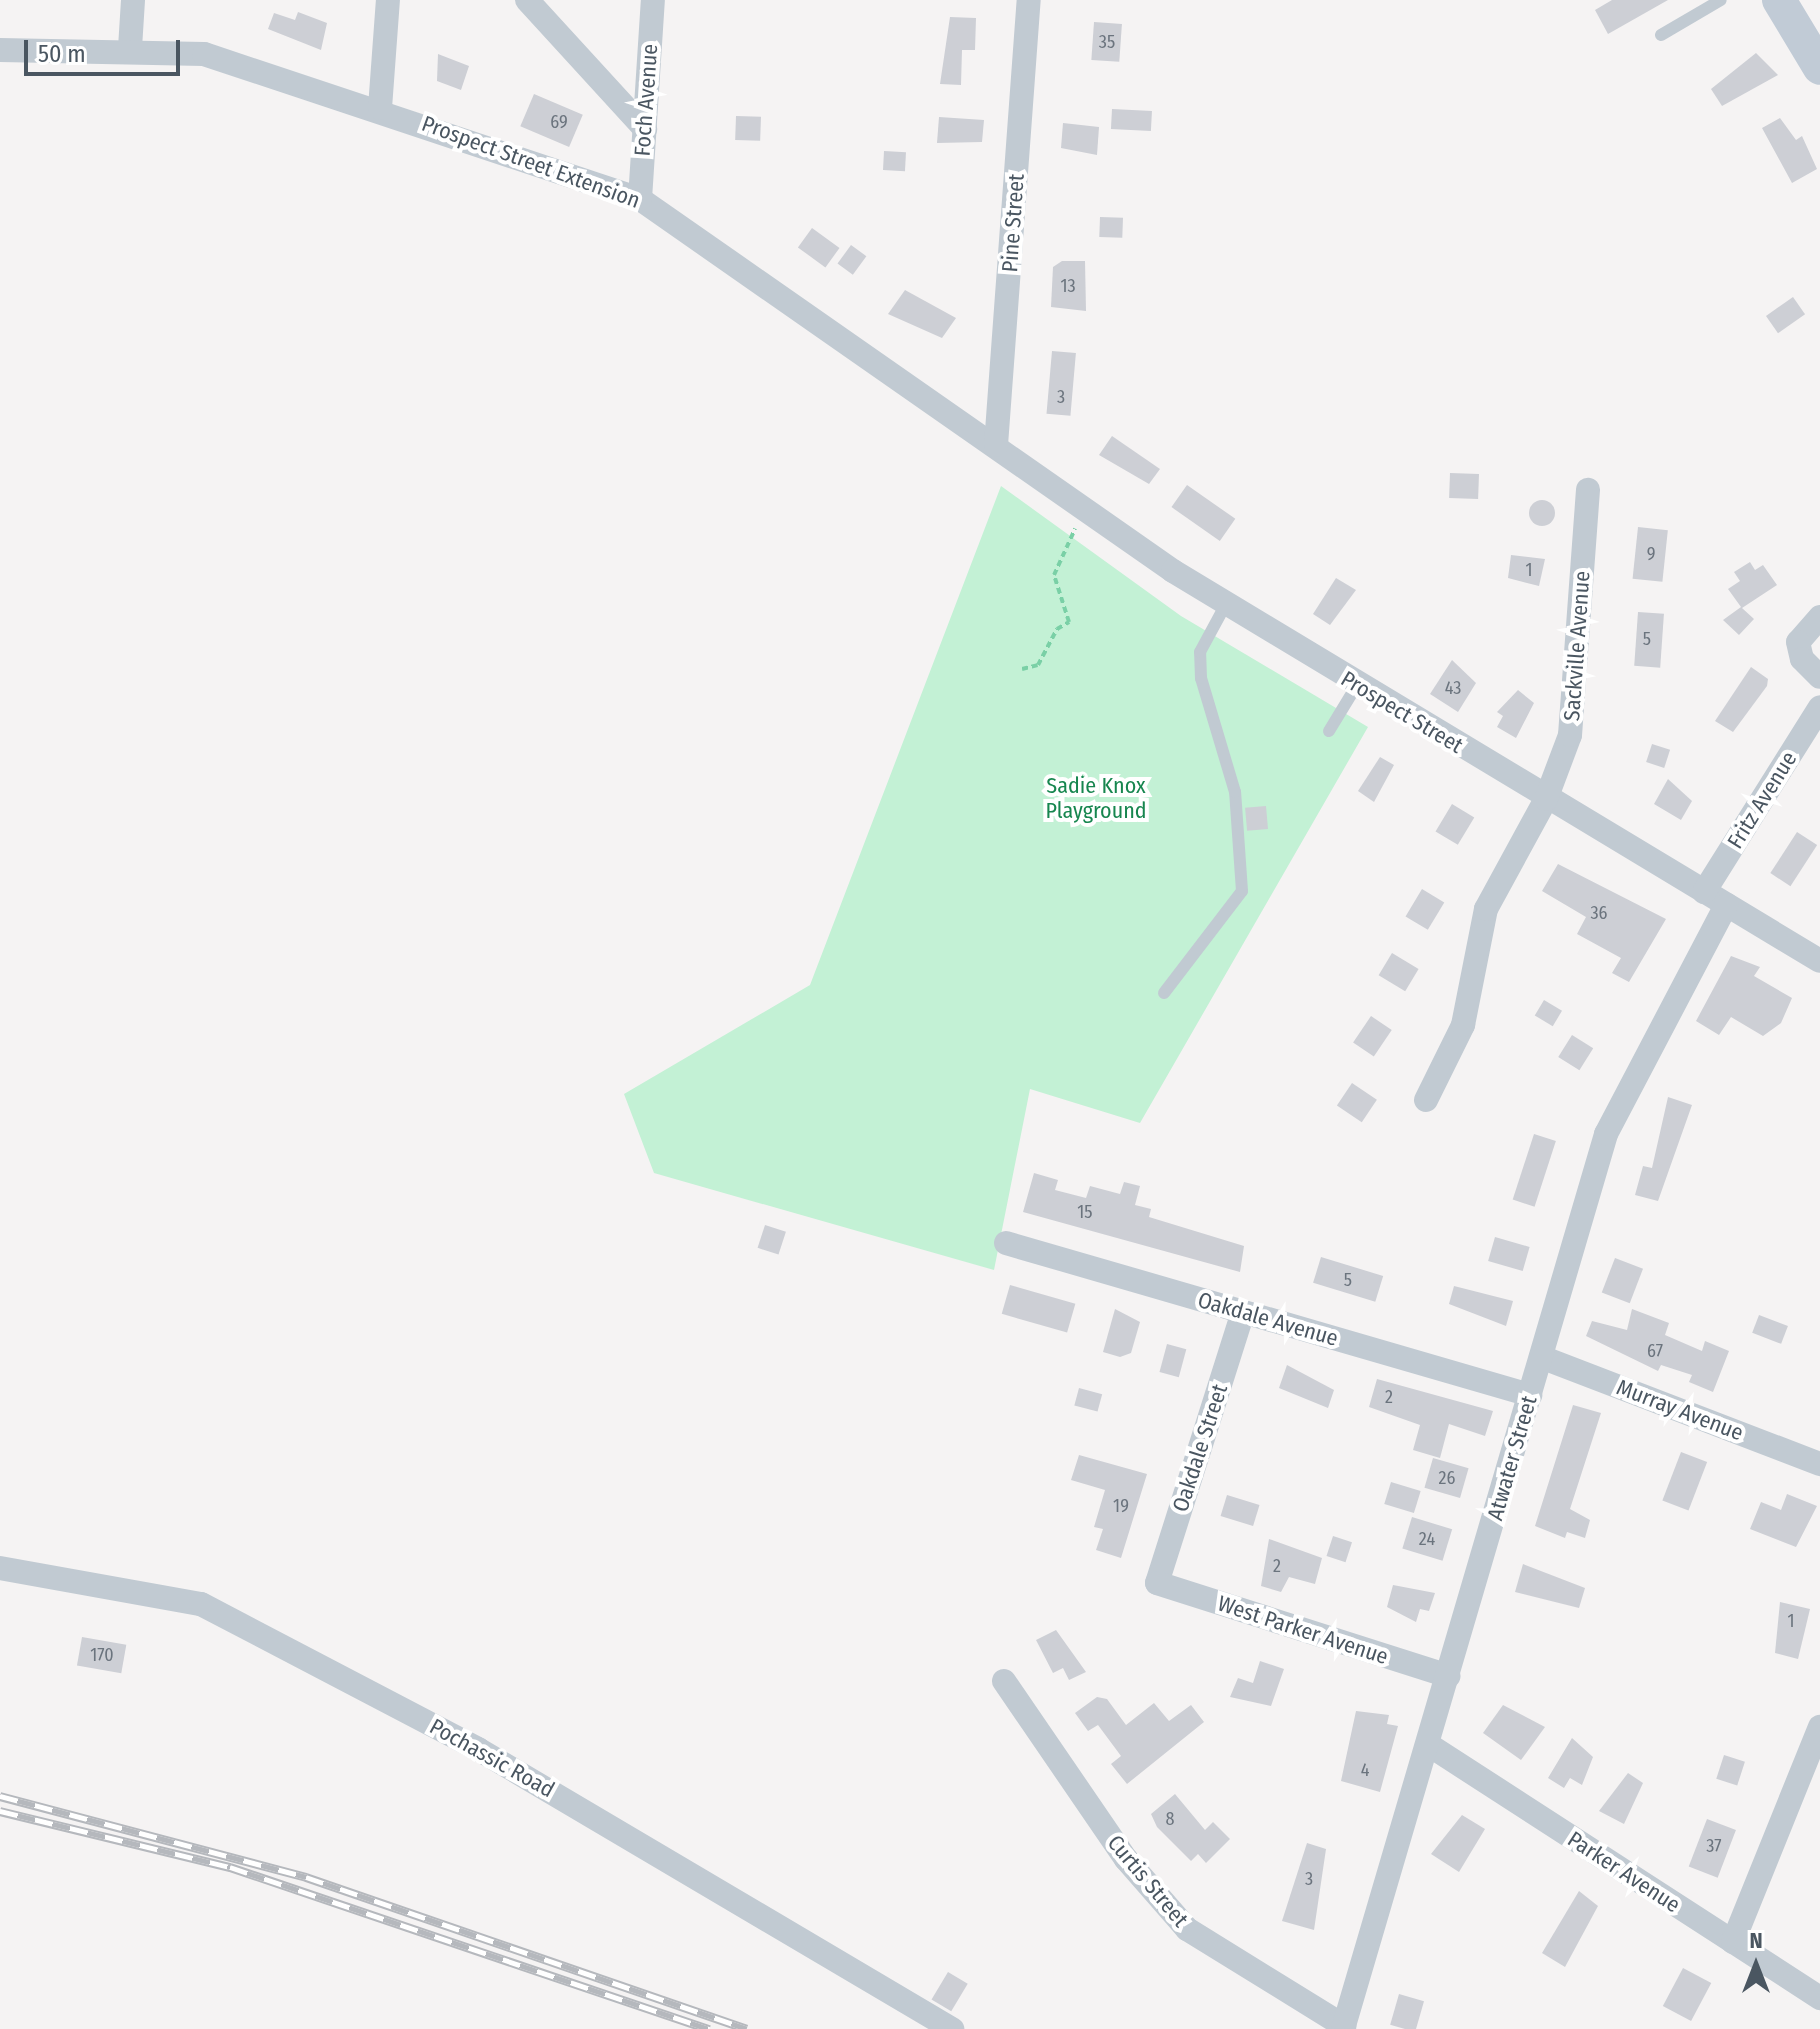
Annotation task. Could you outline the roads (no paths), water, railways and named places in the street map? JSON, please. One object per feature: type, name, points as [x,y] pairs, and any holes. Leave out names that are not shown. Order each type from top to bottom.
[{"type":"main road","points":[[1779,0],[1820,68]]},
{"type":"street","points":[[130,48],[133,0]]},
{"type":"street","points":[[380,108],[388,0]]},
{"type":"street","points":[[527,0],[645,129]]},
{"type":"street","name":"Foch Avenue","points":[[640,199],[653,0]]},
{"type":"street","name":"Pine Street","points":[[996,445],[1029,0]]},
{"type":"street","name":"Prospect Street Extension","points":[[0,50],[130,48],[204,54],[380,108],[640,199],[996,445]]},
{"type":"street","name":"Prospect Street","points":[[996,445],[1226,604],[1820,961]]},
{"type":"street","name":"Sackville Avenue","points":[[1426,1100],[1463,1025],[1486,909],[1546,799],[1570,735],[1588,490]]},
{"type":"street","points":[[1820,617],[1802,630],[1798,648],[1820,677]]},
{"type":"street","name":"Fritz Avenue","points":[[1704,892],[1820,707]]},
{"type":"street","name":"Atwater Street","points":[[1343,2028],[1429,1745],[1612,1115],[1726,905]]},
{"type":"street","name":"Oakdale Avenue","points":[[1006,1243],[1530,1395]]},
{"type":"street","name":"Oakdale Street","points":[[1157,1583],[1243,1312]]},
{"type":"street","name":"Murray Avenue","points":[[1541,1357],[1820,1464]]},
{"type":"street","name":"Pochassic Road","points":[[0,1568],[201,1604],[478,1749],[952,2029]]},
{"type":"street","name":"West Parker Avenue","points":[[1157,1583],[1449,1676]]},
{"type":"street","name":"Curtis Street","points":[[1004,1681],[1126,1859],[1187,1929],[1343,2028]]},
{"type":"street","points":[[1733,1942],[1820,1727]]},
{"type":"street","name":"Parker Avenue","points":[[1429,1745],[1820,1998]]},
{"type":"lane","points":[[1661,35],[1721,0]]},
{"type":"lane","points":[[1164,993],[1242,891],[1235,792],[1201,678],[1200,652],[1226,604]]},
{"type":"lane","points":[[1329,731],[1357,685]]},
{"type":"railway","points":[[0,1796],[306,1877],[747,2029]]},
{"type":"railway","points":[[0,1811],[230,1867],[709,2029]]},
{"type":"park label","name":"Sadie Knox Playground","points":[[1096,798]]}]
